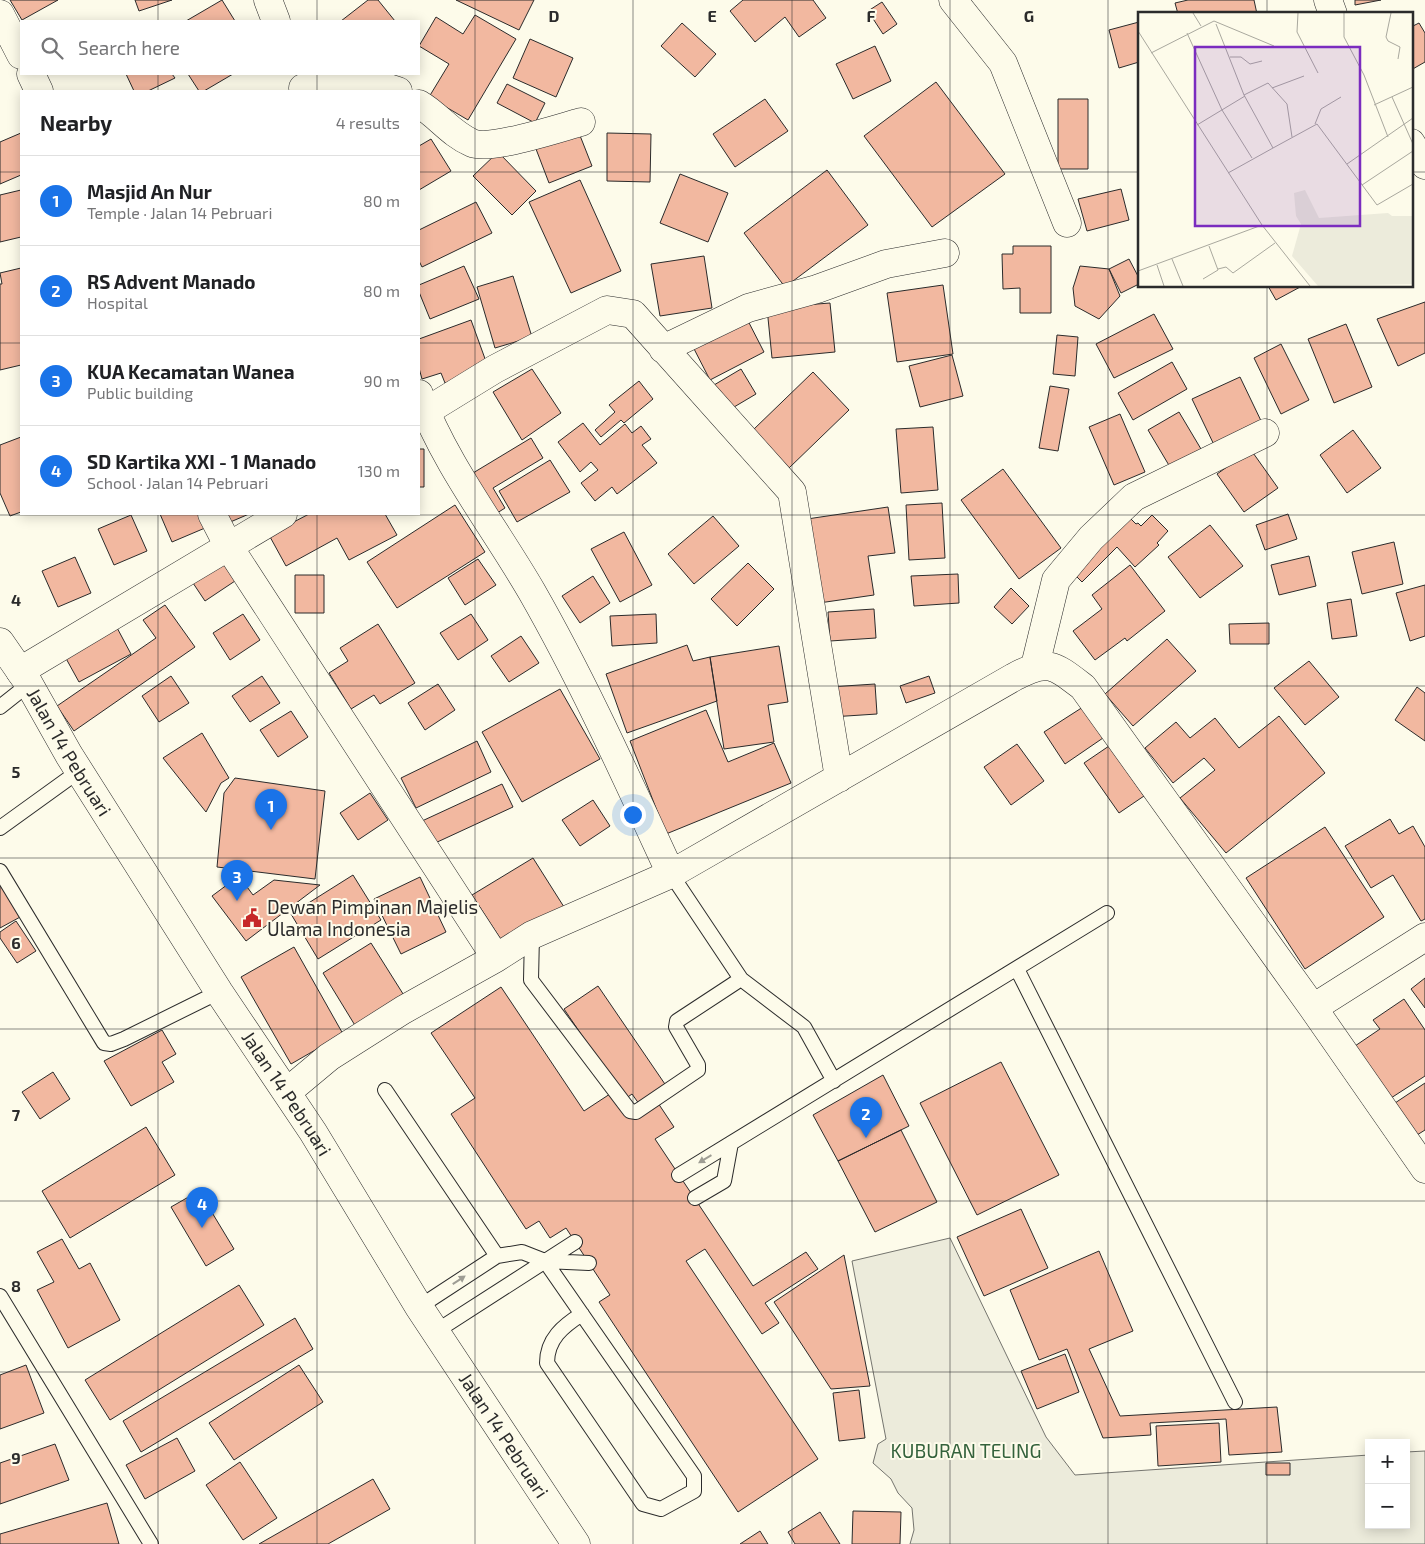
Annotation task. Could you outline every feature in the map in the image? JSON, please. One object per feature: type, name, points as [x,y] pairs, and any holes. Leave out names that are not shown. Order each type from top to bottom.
[{"type":"street","points":[[268,0],[276,20]]},
{"type":"street","points":[[953,0],[1003,63],[1067,223]]},
{"type":"street","points":[[1328,0],[1333,12]]},
{"type":"street","points":[[0,14],[20,52]]},
{"type":"street","points":[[31,75],[39,90]]},
{"type":"street","points":[[302,84],[373,83],[395,90]]},
{"type":"street","points":[[420,105],[457,135],[473,144],[494,145],[581,122]]},
{"type":"street","points":[[1412,145],[1425,165]]},
{"type":"street","points":[[663,349],[748,308],[817,289],[886,264],[945,253]]},
{"type":"street","points":[[672,874],[585,691],[531,591],[423,415],[494,369],[607,310],[633,314],[792,492],[839,778]]},
{"type":"street","points":[[1036,666],[1056,580],[1091,538],[1134,497],[1265,433]]},
{"type":"street","points":[[213,515],[229,547],[496,958]]},
{"type":"street","points":[[25,678],[281,515]]},
{"type":"street","name":"Jalan 14 Pebruari","points":[[0,642],[25,678],[79,771],[218,992],[287,1092],[419,1307],[576,1544]]},
{"type":"street","points":[[287,1092],[329,1058],[395,1015],[496,958],[532,935],[672,874],[1036,666],[1052,666],[1083,687],[1313,1008],[1425,1169]]},
{"type":"street","points":[[1313,1008],[1425,937]]},
{"type":"lane","points":[[0,707],[25,678]]},
{"type":"lane","points":[[0,828],[79,771]]},
{"type":"lane","points":[[0,871],[104,1043],[111,1044],[124,1039],[218,992]]},
{"type":"lane","points":[[672,874],[741,979],[804,1028],[834,1081]]},
{"type":"lane","points":[[679,1175],[1107,913]]},
{"type":"lane","points":[[532,935],[531,980],[632,1112],[642,1108],[696,1072],[698,1065],[676,1027],[677,1021],[741,979]]},
{"type":"lane","points":[[1017,968],[1235,1402]]},
{"type":"lane","points":[[385,1090],[497,1256]]},
{"type":"lane","points":[[695,1198],[724,1181],[731,1143]]},
{"type":"lane","points":[[435,1332],[574,1242]]},
{"type":"lane","points":[[419,1307],[497,1256],[522,1252],[545,1261],[589,1263]]},
{"type":"lane","points":[[545,1261],[582,1314],[694,1476],[694,1491],[661,1509],[643,1504],[547,1363],[547,1349],[564,1325],[582,1314]]},
{"type":"lane","points":[[0,1296],[151,1544]]},
{"type":"green space","name":"KUBURAN TELING","points":[[950,1238],[1046,1437],[1075,1475],[1365,1455],[1365,1529],[1410,1529],[1410,1452],[1425,1451],[1425,1544],[910,1544],[914,1530],[912,1508],[898,1493],[891,1479],[873,1463],[878,1444],[886,1439],[852,1261]]},
{"type":"building","points":[[10,0],[58,0],[22,20]]},
{"type":"building","points":[[135,0],[172,0],[139,11]]},
{"type":"building","points":[[222,0],[234,20],[188,20]]},
{"type":"building","points":[[368,0],[378,0],[394,20],[342,20]]},
{"type":"building","points":[[456,0],[534,0],[519,30]]},
{"type":"building","points":[[743,0],[813,0],[826,18],[799,37],[785,17],[755,42],[730,11]]},
{"type":"building","points":[[1188,0],[1254,0],[1257,12],[1177,12],[1175,3]]},
{"type":"building","points":[[1355,0],[1381,0],[1355,5]]},
{"type":"building","points":[[882,2],[897,24],[883,34],[868,11]]},
{"type":"building","points":[[475,15],[516,39],[468,120],[429,97],[449,64],[420,47],[436,17],[463,34]]},
{"type":"building","points":[[1138,22],[1138,62],[1119,68],[1109,30]]},
{"type":"building","points":[[682,23],[716,54],[695,77],[661,46]]},
{"type":"building","points":[[1419,23],[1425,33],[1425,62],[1412,69],[1412,26]]},
{"type":"building","points":[[530,39],[573,58],[556,97],[513,78]]},
{"type":"building","points":[[875,46],[891,81],[853,99],[836,64]]},
{"type":"building","points":[[126,75],[173,75],[175,78],[150,90],[134,90]]},
{"type":"building","points":[[189,75],[231,75],[206,90],[198,90]]},
{"type":"building","points":[[936,82],[1005,174],[932,227],[864,136]]},
{"type":"building","points":[[507,84],[545,103],[535,123],[497,103]]},
{"type":"building","points":[[765,99],[788,131],[735,167],[713,134]]},
{"type":"building","points":[[1058,99],[1088,99],[1088,169],[1058,169]]},
{"type":"building","points":[[20,133],[20,175],[0,184],[0,142]]},
{"type":"building","points":[[579,133],[592,166],[549,183],[536,149]]},
{"type":"building","points":[[607,133],[651,134],[650,182],[607,181]]},
{"type":"building","points":[[431,139],[451,171],[420,189],[420,145]]},
{"type":"building","points":[[498,152],[536,191],[512,215],[473,176]]},
{"type":"building","points":[[827,170],[868,225],[785,287],[744,233]]},
{"type":"building","points":[[680,174],[728,193],[708,242],[660,223]]},
{"type":"building","points":[[580,180],[621,271],[571,293],[529,202]]},
{"type":"building","points":[[1121,189],[1129,220],[1087,231],[1078,199]]},
{"type":"building","points":[[20,190],[20,237],[0,242],[0,195]]},
{"type":"building","points":[[476,202],[492,233],[422,267],[420,263],[420,230]]},
{"type":"building","points":[[1013,246],[1051,246],[1051,313],[1020,313],[1020,288],[1003,289],[1002,254],[1013,254]]},
{"type":"building","points":[[704,256],[712,308],[660,316],[651,264]]},
{"type":"building","points":[[1129,259],[1138,276],[1138,284],[1121,293],[1109,269]]},
{"type":"building","points":[[464,266],[479,299],[430,319],[420,294],[420,285]]},
{"type":"building","points":[[1080,266],[1109,269],[1120,296],[1099,319],[1075,306],[1073,288]]},
{"type":"building","points":[[20,268],[20,365],[0,370],[0,284],[2,284],[0,273]]},
{"type":"building","points":[[513,276],[532,337],[495,348],[477,287]]},
{"type":"building","points":[[943,285],[953,354],[897,362],[887,293]]},
{"type":"building","points":[[1269,288],[1298,288],[1276,300]]},
{"type":"building","points":[[1425,302],[1425,353],[1398,366],[1377,319]]},
{"type":"building","points":[[830,303],[835,352],[772,358],[767,308]]},
{"type":"building","points":[[1154,314],[1173,349],[1114,378],[1096,344]]},
{"type":"building","points":[[745,315],[764,352],[710,380],[691,343]]},
{"type":"building","points":[[471,320],[488,367],[445,383],[441,373],[422,379],[420,372],[420,339]]},
{"type":"building","points":[[1346,324],[1372,387],[1334,403],[1308,339]]},
{"type":"building","points":[[1057,335],[1078,337],[1075,376],[1053,374]]},
{"type":"building","points":[[1281,344],[1309,400],[1281,414],[1254,358]]},
{"type":"building","points":[[952,355],[963,396],[920,407],[909,366]]},
{"type":"building","points":[[1172,362],[1187,389],[1133,420],[1118,393]]},
{"type":"building","points":[[532,369],[561,413],[522,440],[493,392]]},
{"type":"building","points":[[741,369],[756,394],[729,410],[714,385]]},
{"type":"building","points":[[813,372],[849,410],[789,468],[753,430]]},
{"type":"building","points":[[1240,377],[1264,427],[1216,449],[1192,399]]},
{"type":"building","points":[[639,381],[653,399],[624,423],[621,420],[601,437],[595,430],[615,412],[609,405]]},
{"type":"building","points":[[1050,386],[1069,389],[1058,451],[1039,448]]},
{"type":"building","points":[[1179,412],[1201,449],[1170,467],[1148,430]]},
{"type":"building","points":[[1120,414],[1145,472],[1114,485],[1089,427]]},
{"type":"building","points":[[583,423],[600,445],[625,424],[632,433],[641,426],[651,439],[642,445],[657,463],[617,494],[612,487],[595,501],[581,483],[598,470],[591,462],[580,472],[558,442]]},
{"type":"building","points":[[933,427],[938,490],[901,493],[896,429]]},
{"type":"building","points":[[1353,430],[1381,468],[1347,493],[1320,455]]},
{"type":"building","points":[[20,437],[20,512],[10,516],[0,493],[0,445]]},
{"type":"building","points":[[531,438],[543,458],[493,488],[505,508],[494,515],[468,476]]},
{"type":"building","points":[[420,449],[424,449],[424,487],[420,487]]},
{"type":"building","points":[[1251,450],[1278,488],[1244,512],[1217,474]]},
{"type":"building","points":[[550,460],[570,492],[517,522],[499,491]]},
{"type":"building","points":[[1003,469],[1061,548],[1019,579],[961,500]]},
{"type":"building","points":[[942,503],[945,558],[909,560],[906,505]]},
{"type":"building","points":[[455,505],[485,552],[397,608],[367,562]]},
{"type":"building","points":[[888,507],[895,553],[868,556],[874,595],[819,603],[807,519]]},
{"type":"building","points":[[1126,514],[1136,524],[1138,523],[1141,526],[1152,515],[1168,531],[1157,543],[1159,545],[1135,567],[1117,547],[1082,582],[1070,570]]},
{"type":"building","points":[[1288,514],[1297,539],[1265,550],[1256,525]]},
{"type":"building","points":[[131,515],[147,551],[114,565],[98,529]]},
{"type":"building","points":[[160,515],[199,515],[205,528],[172,542]]},
{"type":"building","points":[[224,515],[247,515],[228,523]]},
{"type":"building","points":[[307,515],[386,515],[397,535],[349,560],[337,538],[286,566],[269,535]]},
{"type":"building","points":[[713,516],[739,546],[694,584],[668,554]]},
{"type":"building","points":[[1210,525],[1243,566],[1200,598],[1168,557]]},
{"type":"building","points":[[624,532],[652,585],[620,602],[591,549]]},
{"type":"building","points":[[1394,542],[1403,584],[1362,594],[1352,552]]},
{"type":"building","points":[[217,554],[235,581],[205,601],[187,574]]},
{"type":"building","points":[[1309,556],[1316,586],[1279,595],[1271,565]]},
{"type":"building","points":[[75,557],[91,593],[58,607],[42,571]]},
{"type":"building","points":[[478,559],[496,585],[465,605],[448,578]]},
{"type":"building","points":[[748,563],[774,589],[737,626],[711,599]]},
{"type":"building","points":[[1130,565],[1165,611],[1127,641],[1125,638],[1095,660],[1073,631],[1102,609],[1092,595]]},
{"type":"building","points":[[958,574],[959,603],[914,606],[911,576]]},
{"type":"building","points":[[295,575],[324,575],[324,613],[295,613]]},
{"type":"building","points":[[593,576],[610,603],[580,623],[562,596]]},
{"type":"building","points":[[1425,585],[1425,636],[1410,641],[1396,593]]},
{"type":"building","points":[[1011,588],[1029,606],[1012,624],[994,607]]},
{"type":"building","points":[[1351,599],[1357,636],[1332,639],[1327,603]]},
{"type":"building","points":[[165,605],[195,647],[74,731],[57,706],[156,638],[143,620]]},
{"type":"building","points":[[874,609],[876,638],[830,641],[828,612]]},
{"type":"building","points":[[243,614],[260,640],[230,660],[213,633]]},
{"type":"building","points":[[471,614],[488,640],[458,660],[440,633]]},
{"type":"building","points":[[656,614],[657,643],[612,646],[610,616]]},
{"type":"building","points":[[1269,623],[1269,644],[1230,644],[1229,624]]},
{"type":"building","points":[[115,624],[131,654],[79,682],[63,653]]},
{"type":"building","points":[[378,624],[415,683],[380,704],[374,695],[351,709],[329,673],[348,661],[340,648]]},
{"type":"building","points":[[521,636],[539,663],[509,682],[491,656]]},
{"type":"building","points":[[1167,639],[1196,671],[1133,726],[1105,694]]},
{"type":"building","points":[[687,645],[693,661],[710,657],[717,701],[627,733],[606,674]]},
{"type":"building","points":[[779,646],[788,702],[768,705],[774,742],[724,749],[710,657]]},
{"type":"building","points":[[1309,661],[1339,697],[1305,725],[1274,688]]},
{"type":"building","points":[[171,676],[189,703],[159,722],[142,696]]},
{"type":"building","points":[[262,676],[280,703],[250,722],[232,696]]},
{"type":"building","points":[[929,676],[935,693],[906,703],[900,686]]},
{"type":"building","points":[[438,684],[455,710],[425,730],[408,703]]},
{"type":"building","points":[[875,684],[877,714],[831,717],[829,687]]},
{"type":"building","points":[[1417,687],[1425,693],[1425,741],[1395,720]]},
{"type":"building","points":[[560,689],[600,759],[522,802],[482,732]]},
{"type":"building","points":[[1083,707],[1103,738],[1065,764],[1044,732]]},
{"type":"building","points":[[706,710],[728,762],[774,743],[791,783],[666,834],[630,741]]},
{"type":"building","points":[[291,711],[308,737],[278,757],[260,730]]},
{"type":"building","points":[[1279,716],[1325,773],[1226,853],[1180,798],[1215,770],[1204,758],[1173,783],[1145,748],[1176,722],[1190,738],[1215,718],[1239,748]]},
{"type":"building","points":[[202,733],[229,778],[221,783],[206,812],[163,758]]},
{"type":"building","points":[[477,741],[491,772],[416,808],[401,778]]},
{"type":"building","points":[[1017,744],[1044,781],[1011,805],[984,767]]},
{"type":"building","points":[[1109,746],[1144,796],[1119,813],[1084,763]]},
{"type":"building","points":[[235,778],[325,791],[315,879],[217,867],[224,793]]},
{"type":"building","points":[[502,784],[513,807],[433,844],[422,821]]},
{"type":"building","points":[[370,793],[388,820],[358,840],[340,813]]},
{"type":"building","points":[[593,800],[610,826],[580,846],[562,820]]},
{"type":"building","points":[[1390,819],[1399,834],[1413,826],[1425,847],[1425,919],[1421,921],[1393,875],[1371,888],[1345,846]]},
{"type":"building","points":[[1325,827],[1384,917],[1305,969],[1246,878]]},
{"type":"building","points":[[533,858],[564,907],[504,944],[472,895]]},
{"type":"building","points":[[353,875],[381,920],[318,959],[291,914]]},
{"type":"building","name":"Dewan Pimpinan Majelis Ulama Indonesia","points":[[239,876],[253,895],[274,880],[320,885],[246,941],[212,896]]},
{"type":"building","points":[[420,877],[446,932],[401,954],[374,899]]},
{"type":"building","points":[[0,881],[22,916],[0,928]]},
{"type":"building","points":[[16,921],[36,951],[17,963],[0,938],[0,932]]},
{"type":"building","points":[[371,943],[405,997],[356,1027],[323,973]]},
{"type":"building","points":[[294,947],[343,1034],[291,1064],[241,977]]},
{"type":"building","points":[[1425,978],[1425,1008],[1411,989]]},
{"type":"building","points":[[598,986],[669,1090],[642,1108],[632,1094],[625,1099],[564,1009]]},
{"type":"building","points":[[501,987],[584,1111],[613,1092],[630,1116],[656,1100],[674,1127],[655,1139],[753,1286],[806,1252],[818,1269],[765,1303],[779,1323],[762,1334],[705,1249],[686,1261],[818,1459],[738,1512],[599,1302],[610,1295],[566,1228],[550,1238],[539,1221],[526,1229],[451,1114],[475,1098],[431,1033]]},
{"type":"building","points":[[1404,999],[1425,1030],[1425,1076],[1391,1098],[1355,1046],[1380,1029],[1373,1020]]},
{"type":"building","points":[[162,1030],[176,1054],[162,1062],[174,1082],[131,1106],[104,1061]]},
{"type":"building","points":[[1001,1062],[1059,1175],[977,1215],[920,1103]]},
{"type":"building","points":[[53,1072],[70,1099],[40,1119],[22,1092]]},
{"type":"building","points":[[883,1075],[909,1126],[838,1161],[813,1115]]},
{"type":"building","points":[[1425,1083],[1425,1130],[1417,1135],[1395,1103]]},
{"type":"building","points":[[146,1127],[175,1175],[70,1238],[42,1191]]},
{"type":"building","points":[[901,1130],[937,1202],[875,1232],[838,1161]]},
{"type":"building","points":[[199,1191],[234,1249],[206,1266],[171,1207]]},
{"type":"building","points":[[1021,1209],[1048,1268],[984,1296],[957,1237]]},
{"type":"building","points":[[62,1239],[79,1269],[90,1263],[120,1320],[68,1348],[37,1290],[54,1282],[37,1252]]},
{"type":"building","points":[[1099,1251],[1133,1331],[1089,1349],[1120,1416],[1277,1407],[1282,1452],[1229,1455],[1226,1419],[1150,1423],[1151,1435],[1103,1438],[1067,1349],[1039,1360],[1010,1290]]},
{"type":"building","points":[[844,1255],[870,1386],[831,1389],[774,1302]]},
{"type":"building","points":[[239,1285],[264,1325],[110,1420],[85,1380]]},
{"type":"building","points":[[295,1318],[313,1349],[141,1452],[123,1421]]},
{"type":"building","points":[[1065,1354],[1079,1392],[1037,1409],[1021,1371]]},
{"type":"building","points":[[26,1365],[44,1413],[0,1429],[0,1375]]},
{"type":"building","points":[[299,1365],[323,1402],[234,1460],[209,1423]]},
{"type":"building","points":[[859,1390],[865,1438],[839,1441],[833,1393]]},
{"type":"building","points":[[1219,1423],[1221,1462],[1158,1466],[1156,1426]]},
{"type":"building","points":[[177,1438],[195,1471],[145,1499],[126,1465]]},
{"type":"building","points":[[55,1444],[69,1480],[0,1504],[0,1463]]},
{"type":"building","points":[[240,1462],[277,1518],[243,1540],[206,1485]]},
{"type":"building","points":[[1266,1463],[1290,1463],[1290,1475],[1266,1475]]},
{"type":"building","points":[[373,1479],[390,1509],[328,1544],[259,1544]]},
{"type":"building","points":[[107,1503],[119,1544],[0,1544],[0,1534]]},
{"type":"building","points":[[853,1511],[901,1512],[900,1544],[852,1544]]},
{"type":"building","points":[[820,1512],[840,1544],[795,1544],[788,1532]]},
{"type":"building","points":[[760,1531],[768,1544],[740,1544]]},
{"type":"place","name":"Masjid An Nur","points":[[271,830]]},
{"type":"place","name":"KUA Kecamatan Wanea","points":[[237,901]]},
{"type":"place","name":"Dewan Pimpinan Majelis Ulama Indonesia","points":[[252,918]]},
{"type":"place","name":"RS Advent Manado","points":[[866,1138]]},
{"type":"place","name":"SD Kartika XXI - 1 Manado","points":[[202,1228]]}]
